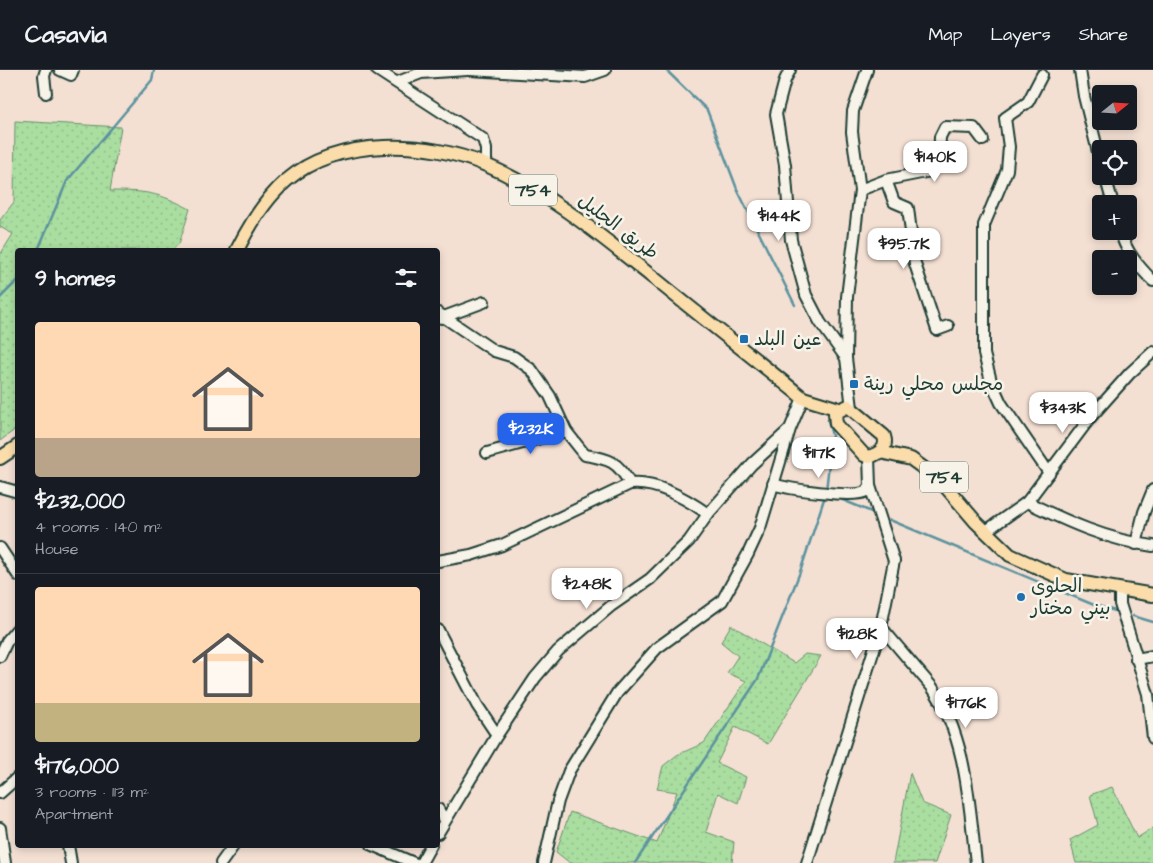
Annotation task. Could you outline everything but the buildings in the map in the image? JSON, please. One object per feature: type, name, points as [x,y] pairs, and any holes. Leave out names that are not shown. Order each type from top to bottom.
[{"type":"main road","name":"طريق الجليل","points":[[238,248],[272,194],[288,179],[321,161],[363,149],[384,146],[428,149],[486,165],[522,183],[566,211],[622,253],[807,400],[837,415]]},
{"type":"main road","points":[[848,406],[852,408],[879,430],[878,450],[864,455],[837,415],[848,406]]},
{"type":"main road","points":[[0,458],[15,448]]},
{"type":"main road","name":"754","points":[[878,450],[912,452],[941,473],[976,515],[986,531],[1010,555],[1066,580],[1153,594]]},
{"type":"street","points":[[46,70],[44,76],[46,94]]},
{"type":"street","points":[[60,70],[71,75],[73,70]]},
{"type":"street","points":[[377,70],[483,139],[486,149],[486,165]]},
{"type":"street","points":[[398,82],[421,71],[536,71],[585,76],[605,70]]},
{"type":"street","points":[[790,70],[785,80],[776,114],[785,165],[791,240],[806,295],[820,322],[846,358]]},
{"type":"street","points":[[852,408],[846,358],[847,297],[860,190],[852,132],[853,111],[867,70]]},
{"type":"street","points":[[1080,70],[1084,96],[1095,140]]},
{"type":"street","points":[[1042,75],[1028,102],[1005,118],[1009,147],[1007,170],[984,225],[984,354],[991,381],[1001,403],[1049,472]]},
{"type":"street","points":[[860,190],[886,180],[930,171],[938,164],[940,137],[944,127],[974,128],[982,140]]},
{"type":"street","points":[[886,180],[894,202],[908,208],[915,264],[937,330],[948,326]]},
{"type":"street","points":[[1123,240],[1136,264],[1153,281]]},
{"type":"street","points":[[440,317],[484,302]]},
{"type":"street","points":[[440,317],[494,351],[514,357],[532,370],[550,396],[566,431],[585,455],[611,460],[622,470],[630,484]]},
{"type":"street","points":[[986,531],[1027,502],[1090,418],[1130,373],[1153,352]]},
{"type":"street","points":[[544,863],[558,801],[569,770],[617,693],[657,648],[722,601],[752,545],[790,429],[807,400]]},
{"type":"street","points":[[440,829],[497,735],[535,678],[558,651],[611,606],[650,579],[689,541],[708,514],[752,464],[790,429]]},
{"type":"street","points":[[487,453],[566,431]]},
{"type":"street","points":[[772,484],[784,488],[835,493],[865,492],[870,486],[878,450]]},
{"type":"street","points":[[440,560],[471,555],[502,545],[630,484],[641,482],[692,503],[708,514]]},
{"type":"street","points":[[807,863],[881,627],[894,561],[870,486]]},
{"type":"street","points":[[0,488],[15,491]]},
{"type":"street","points":[[1136,544],[1153,490]]},
{"type":"street","points":[[1027,502],[1079,528],[1105,537],[1153,546]]},
{"type":"street","points":[[0,548],[15,570]]},
{"type":"street","points":[[1120,589],[1120,604],[1148,694],[1153,738]]},
{"type":"street","points":[[881,627],[939,697],[956,736],[966,777],[976,863]]},
{"type":"street","points":[[0,656],[7,641],[15,632]]},
{"type":"street","points":[[440,634],[478,705],[497,735]]},
{"type":"street","points":[[1136,660],[1153,656]]},
{"type":"street","points":[[0,793],[15,780]]},
{"type":"street","points":[[440,813],[444,820]]},
{"type":"street","points":[[0,828],[5,863]]},
{"type":"street","points":[[68,848],[71,863]]},
{"type":"street","points":[[221,863],[232,848]]},
{"type":"street","points":[[379,848],[414,863]]},
{"type":"street","points":[[421,863],[429,848]]},
{"type":"green space","points":[[15,121],[121,127],[110,191],[133,191],[160,196],[190,209],[179,244],[174,248],[15,248],[15,430],[0,441],[0,255],[13,234],[0,227],[0,220],[14,202]]},
{"type":"green space","points":[[731,625],[794,663],[805,654],[821,656],[768,744],[735,727],[717,763],[746,777],[738,803],[718,793],[706,832],[734,842],[732,863],[570,863],[556,852],[570,812],[657,843],[677,792],[657,789],[663,766],[677,755],[704,743],[746,681],[727,673],[738,656],[721,642]]},
{"type":"green space","points":[[910,773],[922,803],[951,815],[935,863],[893,863]]},
{"type":"green space","points":[[1112,787],[1137,838],[1153,828],[1153,863],[1076,863],[1070,840],[1098,825],[1090,795]]},
{"type":"waterway","points":[[39,248],[67,181],[152,80],[154,70]]},
{"type":"waterway","points":[[666,70],[707,110],[737,189],[795,305]]},
{"type":"waterway","points":[[0,298],[15,283]]},
{"type":"waterway","points":[[826,491],[832,436],[828,420]]},
{"type":"waterway","points":[[635,863],[758,679],[800,572],[825,496]]},
{"type":"waterway","points":[[838,498],[874,513]]},
{"type":"waterway","points":[[890,520],[1094,605],[1119,612]]},
{"type":"waterway","points":[[1133,616],[1153,622]]},
{"type":"place","name":"عين البلد","points":[[744,339]]},
{"type":"place","name":"مجلس محلي رينة","points":[[854,384]]},
{"type":"place","name":"الحلوى بيني مختار","points":[[1021,597]]}]
